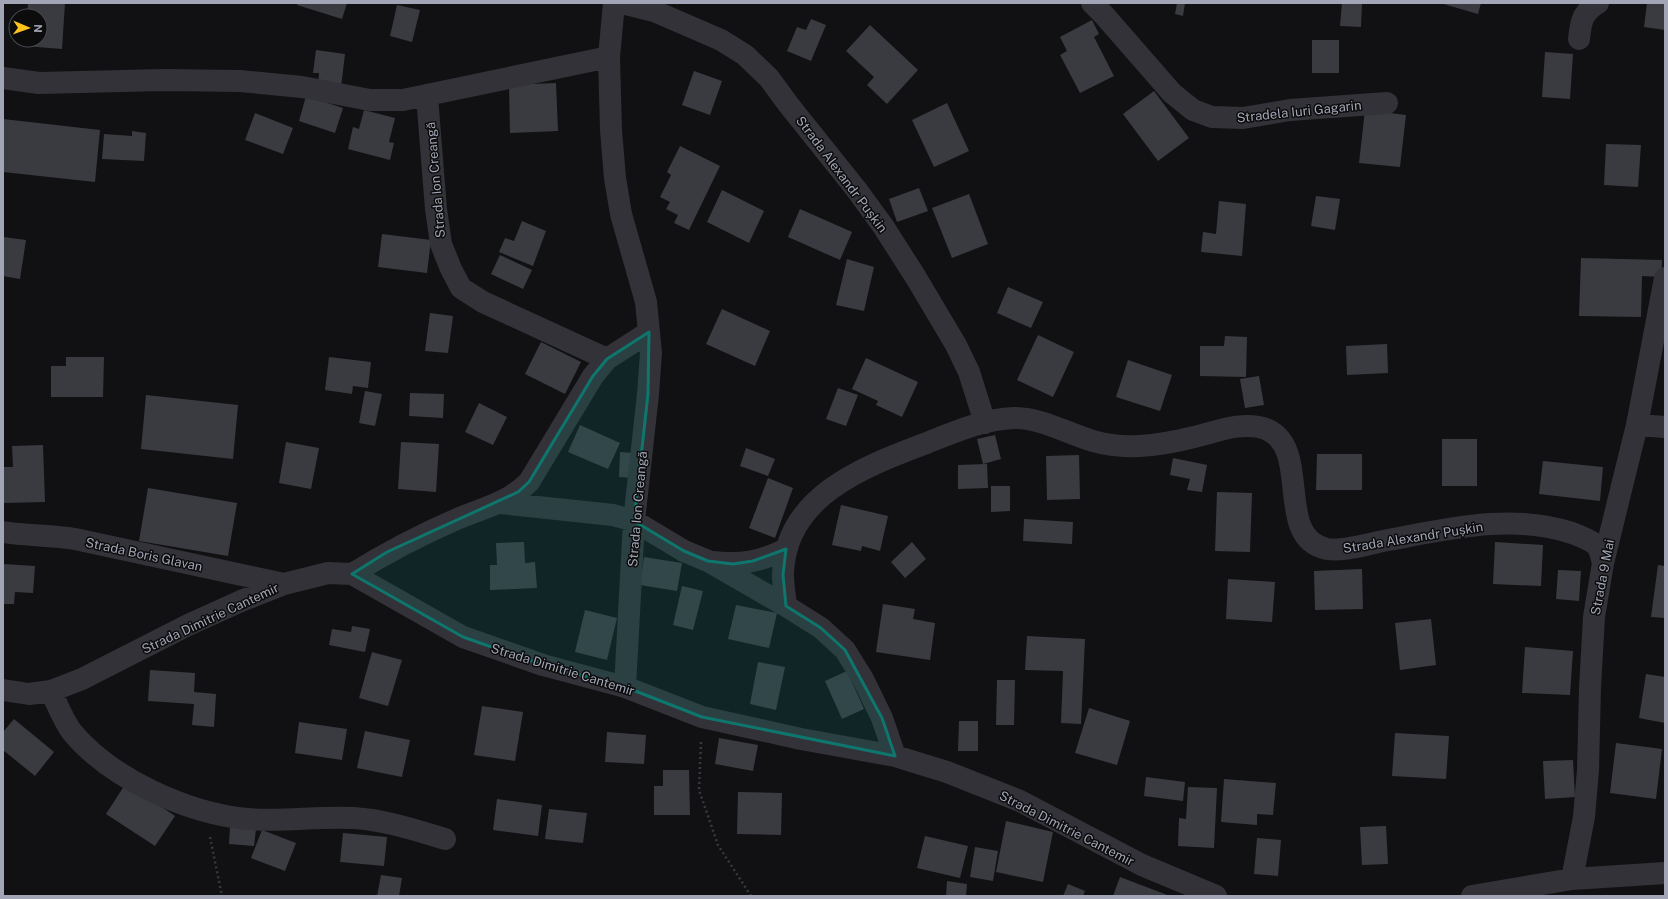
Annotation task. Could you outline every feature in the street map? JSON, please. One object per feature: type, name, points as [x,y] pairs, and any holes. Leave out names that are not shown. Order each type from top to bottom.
[{"type":"street","name":"Strada Ion Creangă","points":[[614,3],[609,57],[611,130],[615,178],[622,214],[646,302],[651,353],[634,521],[625,686]]},
{"type":"street","name":"Strada Alexandr Pușkin","points":[[622,3],[662,7],[745,55],[769,78],[856,189],[883,226],[915,276],[956,345],[969,372],[985,423]]},
{"type":"street","name":"Stradela Iuri Gagarin","points":[[1092,3],[1172,93],[1193,110],[1212,117],[1243,118],[1290,110],[1387,103]]},
{"type":"street","points":[[1579,39],[1581,20],[1591,7],[1598,3]]},
{"type":"street","points":[[3,78],[39,83],[164,80],[240,81],[302,87],[370,100],[403,100],[609,57]]},
{"type":"street","name":"Strada Ion Creangă","points":[[427,96],[436,209],[441,244],[450,269],[461,288],[483,302],[607,359]]},
{"type":"street","name":"Strada 9 Mai","points":[[1572,879],[1584,817],[1588,770],[1590,688],[1594,617],[1603,563],[1637,425],[1665,278]]},
{"type":"street","points":[[352,574],[387,552],[458,518],[500,503],[518,492],[529,482],[593,376],[607,359],[649,332]]},
{"type":"street","name":"Strada Alexandr Pușkin","points":[[786,606],[783,575],[786,549],[799,520],[826,493],[841,481],[859,471],[895,455],[985,423],[1013,418],[1037,421],[1092,440],[1116,445],[1139,446],[1187,439],[1239,426],[1267,430],[1281,440],[1288,456],[1295,488],[1298,521],[1305,537],[1315,546],[1330,550],[1469,526],[1490,524],[1523,524],[1554,527],[1582,536],[1597,546],[1603,563]]},
{"type":"street","points":[[1637,425],[1665,427]]},
{"type":"street","points":[[500,503],[613,515],[634,521],[684,551],[708,561],[821,628],[845,650],[863,679],[882,718],[895,756]]},
{"type":"street","name":"Strada Boris Glavan","points":[[3,532],[49,535],[75,539],[284,584]]},
{"type":"street","points":[[708,561],[733,564],[753,561],[768,558],[786,549]]},
{"type":"street","name":"Strada Dimitrie Cantemir","points":[[3,690],[29,694],[51,691],[82,679],[188,625],[241,601],[284,584],[328,573],[352,574],[463,637],[542,665],[625,686],[702,717],[801,739],[895,756],[947,772],[1020,801],[1142,865],[1216,896]]},
{"type":"street","points":[[51,691],[71,731],[92,752],[115,770],[156,794],[191,808],[248,819],[354,818],[393,824],[445,839]]},
{"type":"street","points":[[1472,896],[1572,879],[1665,873]]},
{"type":"path","points":[[702,717],[700,790],[718,845],[751,896]]},
{"type":"path","points":[[214,813],[210,838],[222,896]]},
{"type":"highlighted area","points":[[649,332],[648,394],[634,521],[684,551],[708,561],[733,564],[753,561],[786,549],[783,575],[786,606],[821,628],[845,650],[882,718],[895,756],[702,717],[625,687],[543,665],[463,637],[352,574],[387,552],[518,492],[529,482],[593,376],[607,359]]},
{"type":"building","points":[[28,3],[65,3],[62,49],[48,48],[48,8],[28,8]]},
{"type":"building","points":[[298,3],[347,3],[342,19],[297,5]]},
{"type":"building","points":[[1177,3],[1185,3],[1183,16],[1175,14]]},
{"type":"building","points":[[1342,3],[1362,3],[1361,27],[1340,26]]},
{"type":"building","points":[[1440,3],[1481,3],[1478,14]]},
{"type":"building","points":[[1647,3],[1665,3],[1665,30],[1644,27]]},
{"type":"building","points":[[397,5],[420,10],[412,42],[390,36]]},
{"type":"building","points":[[811,19],[826,25],[811,61],[787,51],[797,27],[806,30]]},
{"type":"building","points":[[1092,20],[1099,34],[1094,37],[1114,76],[1080,93],[1060,55],[1067,51],[1060,37]]},
{"type":"building","points":[[870,25],[918,70],[887,104],[867,85],[874,77],[846,51]]},
{"type":"building","points":[[1312,40],[1339,40],[1339,73],[1312,73]]},
{"type":"building","points":[[316,50],[345,54],[341,87],[318,84],[319,73],[313,73]]},
{"type":"building","points":[[1545,52],[1573,54],[1570,99],[1542,97]]},
{"type":"building","points":[[694,71],[722,81],[710,115],[682,105]]},
{"type":"building","points":[[556,83],[558,131],[510,133],[509,85]]},
{"type":"building","points":[[1154,91],[1189,138],[1158,161],[1123,114]]},
{"type":"building","points":[[306,96],[343,108],[335,133],[299,121]]},
{"type":"building","points":[[947,103],[969,151],[934,167],[912,120]]},
{"type":"building","points":[[364,110],[395,118],[389,142],[394,143],[390,160],[348,149],[353,127],[359,129]]},
{"type":"building","points":[[1365,110],[1406,115],[1400,167],[1359,163]]},
{"type":"building","points":[[255,113],[293,128],[283,154],[245,140]]},
{"type":"building","points":[[3,119],[100,130],[95,182],[3,172]]},
{"type":"building","points":[[132,131],[146,133],[144,161],[102,159],[104,134],[132,136]]},
{"type":"building","points":[[1606,144],[1641,145],[1638,187],[1604,185]]},
{"type":"building","points":[[680,146],[720,166],[689,230],[674,223],[678,215],[666,209],[670,202],[660,197],[671,175],[667,172]]},
{"type":"building","points":[[919,188],[928,211],[897,222],[889,199]]},
{"type":"building","points":[[722,190],[764,211],[749,243],[707,222]]},
{"type":"building","points":[[969,194],[988,244],[952,258],[932,208]]},
{"type":"building","points":[[1316,196],[1340,199],[1335,230],[1311,226]]},
{"type":"building","points":[[1219,201],[1246,204],[1242,256],[1201,252],[1203,232],[1216,234]]},
{"type":"building","points":[[800,209],[852,232],[840,260],[788,237]]},
{"type":"building","points":[[522,221],[546,231],[533,266],[499,252],[505,238],[514,241]]},
{"type":"building","points":[[382,234],[431,240],[427,273],[378,267]]},
{"type":"building","points":[[3,237],[26,240],[20,279],[3,276]]},
{"type":"building","points":[[500,255],[532,270],[523,289],[491,274]]},
{"type":"building","points":[[1581,258],[1662,260],[1661,277],[1642,276],[1641,317],[1579,316]]},
{"type":"building","points":[[847,259],[874,267],[864,311],[836,305]]},
{"type":"building","points":[[1008,287],[1043,302],[1031,328],[997,313]]},
{"type":"building","points":[[722,309],[770,331],[755,366],[706,344]]},
{"type":"building","points":[[430,313],[453,316],[448,353],[425,351]]},
{"type":"building","points":[[1038,335],[1074,352],[1053,397],[1017,380]]},
{"type":"building","points":[[1225,336],[1247,337],[1246,377],[1200,376],[1200,346],[1224,346]]},
{"type":"building","points":[[541,342],[581,362],[565,394],[525,374]]},
{"type":"building","points":[[1387,344],[1388,373],[1347,375],[1346,346]]},
{"type":"building","points":[[66,357],[104,357],[103,397],[51,397],[51,366],[66,366]]},
{"type":"building","points":[[329,357],[371,362],[368,388],[353,386],[352,394],[325,390]]},
{"type":"building","points":[[866,358],[918,382],[902,417],[876,405],[878,401],[852,389]]},
{"type":"building","points":[[1128,360],[1172,375],[1160,411],[1116,397]]},
{"type":"building","points":[[1259,376],[1264,405],[1245,408],[1240,379]]},
{"type":"building","points":[[838,388],[858,395],[846,426],[826,419]]},
{"type":"building","points":[[365,391],[382,394],[375,426],[359,423]]},
{"type":"building","points":[[410,393],[444,394],[443,418],[409,416]]},
{"type":"building","points":[[146,395],[238,405],[233,459],[141,449]]},
{"type":"building","points":[[479,403],[507,417],[493,445],[465,432]]},
{"type":"building","points":[[580,425],[620,443],[608,469],[568,452]]},
{"type":"building","points":[[995,435],[1001,459],[983,464],[977,439]]},
{"type":"building","points":[[1442,439],[1477,439],[1477,486],[1442,486]]},
{"type":"building","points":[[286,442],[319,448],[311,489],[279,483]]},
{"type":"building","points":[[401,442],[439,444],[436,492],[398,489]]},
{"type":"building","points":[[43,445],[45,502],[3,503],[3,467],[13,467],[12,446]]},
{"type":"building","points":[[746,448],[775,459],[768,476],[740,466]]},
{"type":"building","points":[[620,452],[633,453],[632,478],[619,477]]},
{"type":"building","points":[[1317,454],[1362,454],[1362,490],[1316,490]]},
{"type":"building","points":[[1079,455],[1080,499],[1047,500],[1046,456]]},
{"type":"building","points":[[1173,458],[1207,465],[1202,492],[1187,490],[1190,479],[1170,475]]},
{"type":"building","points":[[1543,461],[1603,467],[1600,501],[1539,494]]},
{"type":"building","points":[[987,464],[988,488],[958,489],[958,465]]},
{"type":"building","points":[[768,478],[793,488],[775,538],[749,528]]},
{"type":"building","points":[[991,486],[1010,486],[1010,511],[991,512]]},
{"type":"building","points":[[148,488],[237,503],[228,556],[139,541]]},
{"type":"building","points":[[1217,492],[1252,493],[1250,552],[1215,551]]},
{"type":"building","points":[[841,505],[888,516],[880,551],[862,546],[861,551],[832,545]]},
{"type":"building","points":[[1024,519],[1073,522],[1072,544],[1023,541]]},
{"type":"building","points":[[524,542],[525,563],[535,562],[537,588],[490,590],[490,565],[497,565],[496,543]]},
{"type":"building","points":[[912,542],[926,559],[905,578],[891,562]]},
{"type":"building","points":[[1495,542],[1543,545],[1541,586],[1493,584]]},
{"type":"building","points":[[644,557],[682,563],[677,591],[640,585]]},
{"type":"building","points":[[3,564],[35,566],[33,593],[15,592],[14,604],[3,604]]},
{"type":"building","points":[[1658,565],[1665,566],[1665,618],[1651,617]]},
{"type":"building","points":[[1362,569],[1363,609],[1315,610],[1314,571]]},
{"type":"building","points":[[1558,570],[1581,571],[1579,601],[1556,599]]},
{"type":"building","points":[[1228,579],[1275,582],[1272,622],[1226,619]]},
{"type":"building","points":[[682,586],[703,591],[693,630],[673,625]]},
{"type":"building","points":[[883,604],[915,609],[913,619],[935,623],[930,660],[876,652]]},
{"type":"building","points":[[736,605],[777,613],[769,648],[728,639]]},
{"type":"building","points":[[585,610],[617,618],[607,660],[575,652]]},
{"type":"building","points":[[1431,619],[1436,665],[1400,670],[1395,623]]},
{"type":"building","points":[[352,626],[370,629],[365,652],[329,645],[332,629],[351,632]]},
{"type":"building","points":[[1027,636],[1085,639],[1081,724],[1061,723],[1063,671],[1025,670]]},
{"type":"building","points":[[1525,647],[1573,651],[1570,695],[1522,693]]},
{"type":"building","points":[[372,652],[402,660],[388,706],[359,698]]},
{"type":"building","points":[[758,662],[785,667],[776,710],[750,704]]},
{"type":"building","points":[[150,670],[195,673],[194,692],[216,694],[214,727],[192,725],[194,704],[148,701]]},
{"type":"building","points":[[847,671],[864,709],[842,719],[825,681]]},
{"type":"building","points":[[1646,674],[1665,677],[1665,723],[1639,718]]},
{"type":"building","points":[[997,680],[1015,680],[1014,725],[996,725]]},
{"type":"building","points":[[482,706],[523,712],[515,761],[474,755]]},
{"type":"building","points":[[1089,708],[1130,721],[1117,765],[1075,753]]},
{"type":"building","points":[[14,719],[54,752],[35,776],[3,750],[3,732]]},
{"type":"building","points":[[959,721],[978,721],[978,751],[958,751]]},
{"type":"building","points":[[299,722],[347,729],[342,760],[295,753]]},
{"type":"building","points":[[365,731],[410,740],[402,777],[357,768]]},
{"type":"building","points":[[607,732],[646,735],[644,764],[605,762]]},
{"type":"building","points":[[1395,733],[1449,736],[1446,779],[1392,776]]},
{"type":"building","points":[[719,738],[758,745],[753,771],[715,764]]},
{"type":"building","points":[[1616,743],[1662,749],[1656,799],[1610,793]]},
{"type":"building","points":[[1573,760],[1575,797],[1545,799],[1543,761]]},
{"type":"building","points":[[663,770],[689,770],[690,815],[654,815],[654,786],[663,786]]},
{"type":"building","points":[[1146,777],[1185,782],[1183,801],[1144,796]]},
{"type":"building","points":[[1224,779],[1276,783],[1273,815],[1257,814],[1257,825],[1221,822]]},
{"type":"building","points":[[126,783],[175,816],[155,846],[106,814]]},
{"type":"building","points":[[1188,787],[1217,788],[1214,848],[1178,846],[1179,818],[1186,819]]},
{"type":"building","points":[[738,792],[782,793],[781,835],[737,834]]},
{"type":"building","points":[[497,799],[542,805],[538,836],[493,830]]},
{"type":"building","points":[[549,809],[587,813],[583,843],[545,839]]},
{"type":"building","points":[[1006,821],[1053,832],[1043,882],[996,872]]},
{"type":"building","points":[[230,826],[256,829],[254,846],[229,844]]},
{"type":"building","points":[[1386,826],[1388,864],[1362,865],[1360,827]]},
{"type":"building","points":[[262,830],[296,843],[285,871],[251,858]]},
{"type":"building","points":[[343,833],[387,837],[384,866],[340,862]]},
{"type":"building","points":[[925,836],[968,846],[960,878],[917,868]]},
{"type":"building","points":[[1257,838],[1281,840],[1278,876],[1254,874]]},
{"type":"building","points":[[975,847],[998,851],[993,881],[970,877]]},
{"type":"building","points":[[381,875],[402,878],[399,896],[377,896]]},
{"type":"building","points":[[1120,877],[1170,896],[1113,896]]},
{"type":"building","points":[[947,881],[967,884],[966,896],[946,896]]},
{"type":"building","points":[[1068,884],[1085,891],[1083,896],[1063,896]]}]
